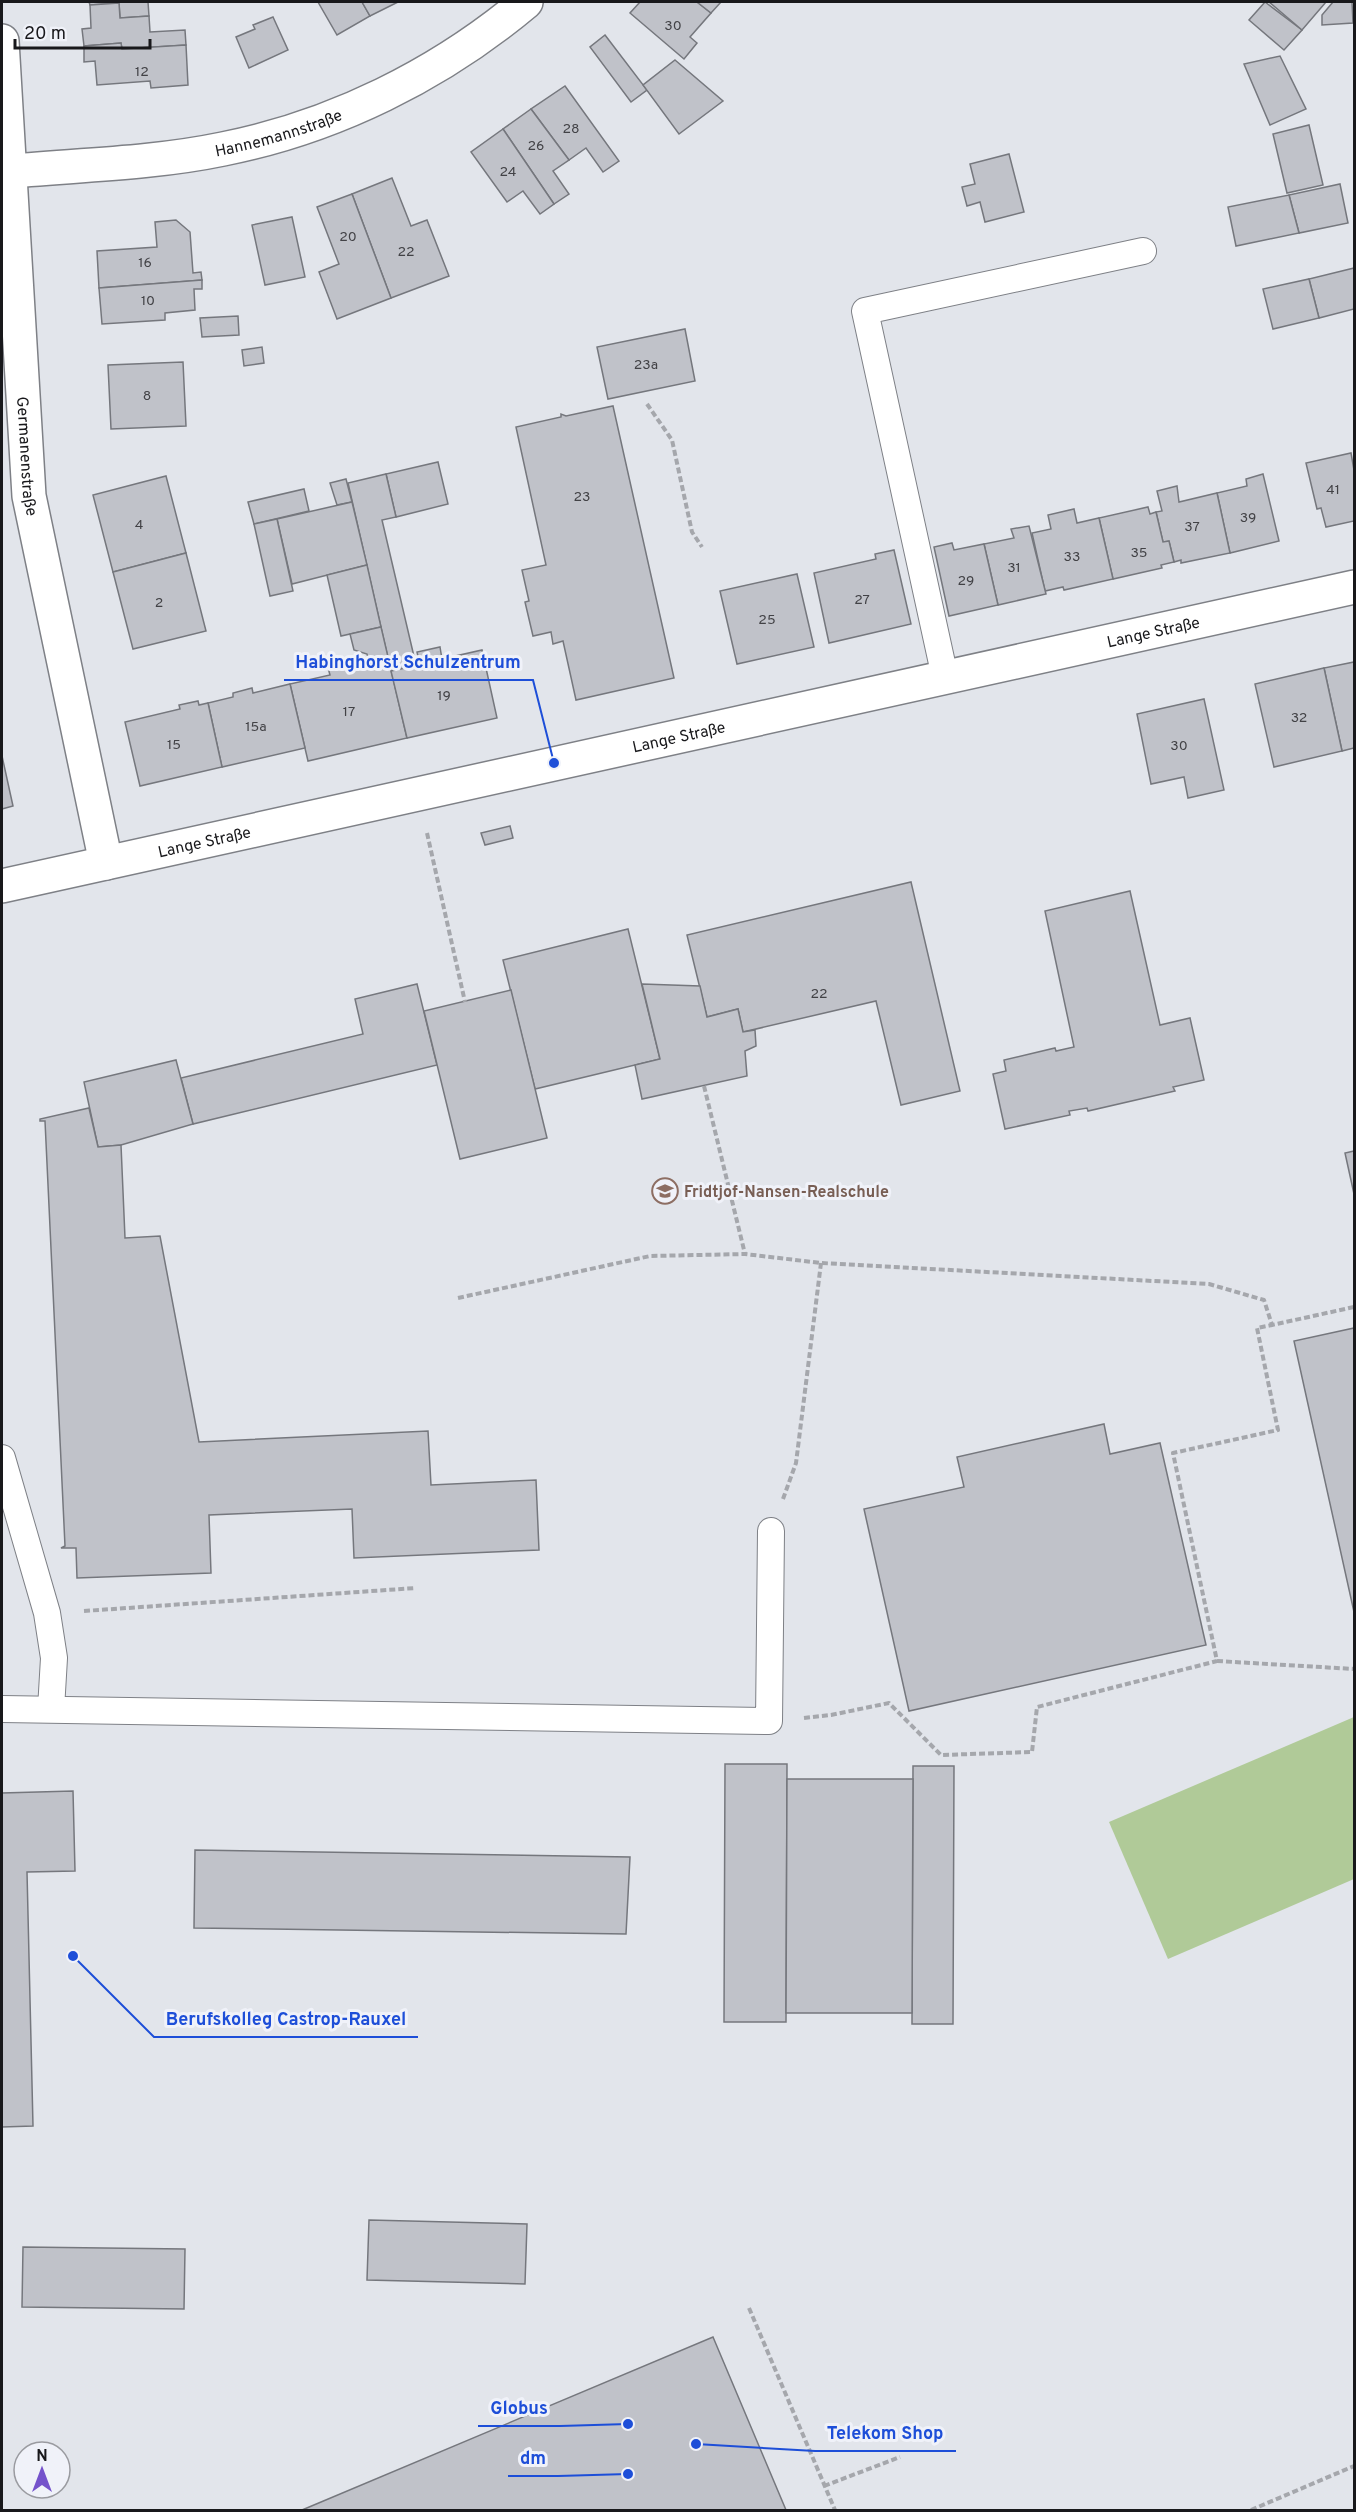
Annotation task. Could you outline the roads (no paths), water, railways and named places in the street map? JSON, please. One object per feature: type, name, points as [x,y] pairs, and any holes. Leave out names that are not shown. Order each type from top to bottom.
[{"type":"street","name":"Hannemannstraße","points":[[6,172],[223,150],[289,132],[354,109],[402,86],[447,60],[526,2]]},
{"type":"street","name":"Germanenstraße","points":[[2,41],[6,172],[29,495],[106,863]]},
{"type":"street","name":"Lange Straße","points":[[2,886],[1354,587]]},
{"type":"lane","points":[[945,677],[865,311],[1143,251]]},
{"type":"lane","points":[[2,1458],[47,1613],[54,1658],[51,1709]]},
{"type":"lane","points":[[2,1709],[769,1721],[771,1531]]},
{"type":"place","name":"Habinghorst Schulzentrum","points":[[554,763]]},
{"type":"place","name":"Fridtjof-Nansen-Realschule","points":[[665,1191]]},
{"type":"place","name":"Berufskolleg Castrop-Rauxel","points":[[73,1956]]},
{"type":"place","name":"Globus","points":[[628,2424]]},
{"type":"place","name":"Telekom Shop","points":[[696,2444]]},
{"type":"place","name":"dm","points":[[628,2474]]}]
